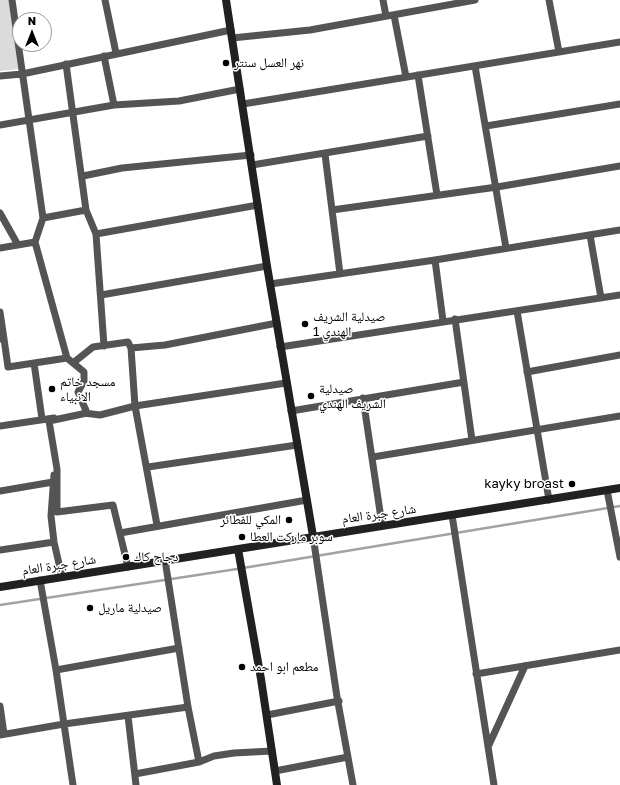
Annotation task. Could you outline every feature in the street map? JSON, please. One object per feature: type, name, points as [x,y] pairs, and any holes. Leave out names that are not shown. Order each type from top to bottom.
[{"type":"street","points":[[12,0],[43,218],[35,242],[70,361],[84,372],[84,381],[78,392],[87,413]]},
{"type":"street","points":[[105,0],[116,53]]},
{"type":"street","points":[[226,0],[280,347],[314,536],[338,701],[353,785]]},
{"type":"street","points":[[383,0],[386,16]]},
{"type":"street","points":[[0,76],[22,74],[116,53],[232,34],[310,30],[475,0]]},
{"type":"street","points":[[549,0],[559,52]]},
{"type":"street","points":[[394,15],[406,77]]},
{"type":"street","points":[[243,104],[620,42]]},
{"type":"street","points":[[104,56],[114,105]]},
{"type":"street","points":[[66,64],[83,176],[86,210],[96,234],[104,346]]},
{"type":"street","points":[[476,66],[506,248]]},
{"type":"street","points":[[418,75],[437,195]]},
{"type":"street","points":[[0,125],[114,105],[179,101],[240,89]]},
{"type":"street","points":[[486,126],[620,104]]},
{"type":"street","points":[[252,165],[428,136]]},
{"type":"street","points":[[324,154],[340,274]]},
{"type":"street","points":[[83,176],[122,168],[251,155]]},
{"type":"street","points":[[332,210],[497,187],[620,166]]},
{"type":"street","points":[[96,234],[258,205]]},
{"type":"street","points":[[43,218],[86,210]]},
{"type":"street","points":[[0,213],[18,244]]},
{"type":"street","points":[[270,284],[435,260],[620,230]]},
{"type":"street","points":[[590,235],[601,298]]},
{"type":"street","points":[[0,248],[35,242]]},
{"type":"street","points":[[435,260],[443,321]]},
{"type":"street","points":[[101,294],[267,266]]},
{"type":"street","points":[[280,347],[620,295]]},
{"type":"street","points":[[517,311],[549,500]]},
{"type":"street","points":[[0,312],[2,339],[8,367],[70,361],[93,347],[128,342],[131,348],[135,406],[148,467],[157,525]]},
{"type":"street","points":[[455,320],[472,440]]},
{"type":"street","points":[[131,348],[165,345],[277,323]]},
{"type":"street","points":[[527,372],[620,356]]},
{"type":"street","points":[[34,364],[55,468],[51,516],[54,542],[62,577]]},
{"type":"street","points":[[291,411],[464,382]]},
{"type":"street","points":[[0,426],[87,413],[100,415],[135,406],[286,383]]},
{"type":"street","points":[[363,398],[382,525]]},
{"type":"street","points":[[87,413],[49,421],[55,468],[57,512],[113,505]]},
{"type":"street","points":[[373,457],[620,416]]},
{"type":"street","points":[[148,467],[297,444]]},
{"type":"street","points":[[0,491],[53,482]]},
{"type":"street","name":"شارع جبرة العام","points":[[0,587],[620,488]]},
{"type":"street","points":[[607,490],[620,557]]},
{"type":"street","points":[[120,533],[157,525],[307,500]]},
{"type":"street","points":[[51,516],[57,513],[113,505]]},
{"type":"street","points":[[113,505],[128,567]]},
{"type":"street","points":[[452,515],[494,785]]},
{"type":"street","points":[[0,550],[54,542]]},
{"type":"street","points":[[238,549],[277,785]]},
{"type":"street","points":[[165,560],[188,707],[199,762]]},
{"type":"street","points":[[40,580],[56,670],[72,785]]},
{"type":"street","points":[[56,670],[179,648]]},
{"type":"street","points":[[476,674],[620,650]]},
{"type":"street","points":[[488,747],[525,666]]},
{"type":"street","points":[[266,715],[338,701]]},
{"type":"street","points":[[0,706],[2,735],[64,724],[188,707]]},
{"type":"street","points":[[128,716],[136,785]]},
{"type":"street","points":[[135,774],[199,762],[214,756],[234,753],[272,751]]},
{"type":"street","points":[[275,771],[348,757]]},
{"type":"shaded area","points":[[0,0],[9,0],[12,23],[12,52],[16,52],[18,69],[0,71]]},
{"type":"waterway","points":[[0,605],[237,569],[620,506]]},
{"type":"place","name":"نهر العسل سنتر","points":[[226,63]]},
{"type":"place","name":"صيدلية الشريف الهندي 1","points":[[305,324]]},
{"type":"place","name":"مسجد خاتم الانبياء","points":[[52,389]]},
{"type":"place","name":"صيدلية الشريف الهندي","points":[[311,396]]},
{"type":"place","name":"kayky broast","points":[[572,484]]},
{"type":"place","name":"المكي للفطائر","points":[[289,520]]},
{"type":"place","name":"سوبر ماركت العطا","points":[[242,537]]},
{"type":"place","name":"دجاج كاك","points":[[126,557]]},
{"type":"place","name":"صيدلية ماريل","points":[[90,608]]},
{"type":"place","name":"مطعم ابو احمد","points":[[242,667]]}]
